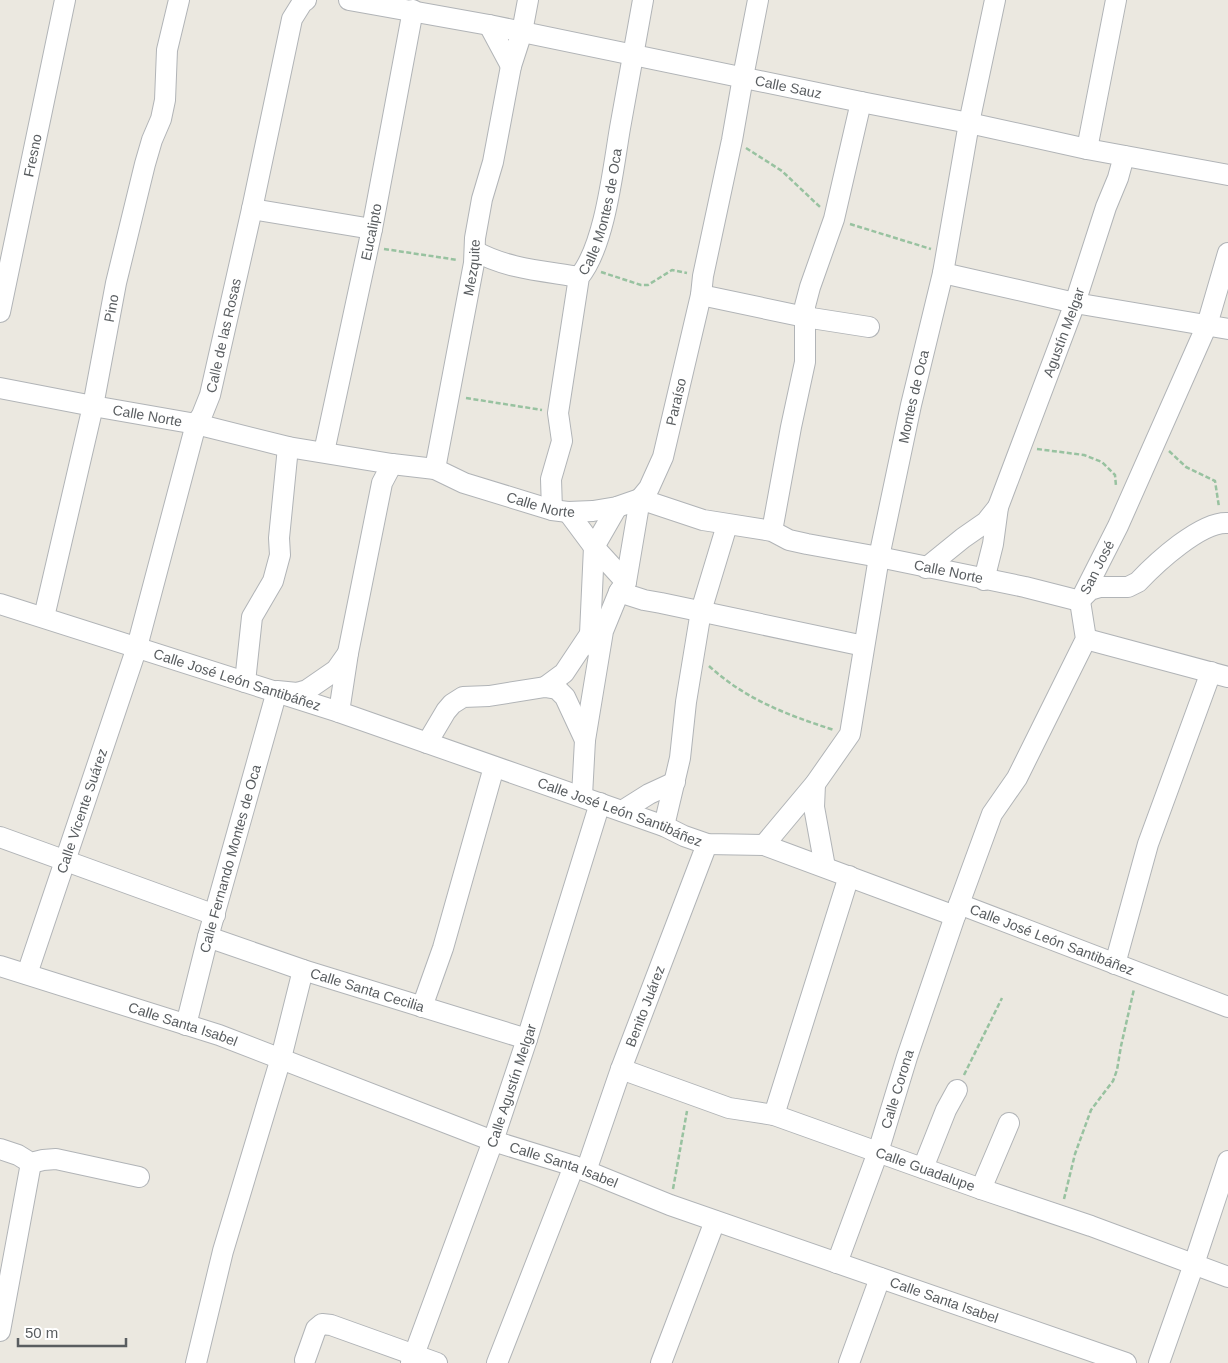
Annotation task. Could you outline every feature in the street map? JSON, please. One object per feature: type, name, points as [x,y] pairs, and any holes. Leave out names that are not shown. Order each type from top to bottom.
[{"type":"street","name":"Fresno","points":[[0,312],[65,0]]},
{"type":"street","name":"Pino","points":[[44,617],[93,406],[116,283],[152,140],[162,119],[165,100],[166,50],[179,0]]},
{"type":"street","points":[[290,9],[306,0]]},
{"type":"street","name":"Calle Sauz","points":[[348,0],[489,25],[1087,149],[1228,175]]},
{"type":"street","name":"Mezquite","points":[[435,469],[475,257],[475,238],[482,199],[493,162],[511,66],[522,32],[528,0]]},
{"type":"street","name":"Calle Montes de Oca","points":[[560,511],[551,479],[562,441],[558,413],[583,272],[598,240],[610,188],[643,0]]},
{"type":"street","name":"Paraíso","points":[[591,800],[585,740],[603,631],[623,587],[640,499],[649,488],[663,457],[702,285],[758,0]]},
{"type":"street","name":"Montes de Oca","points":[[764,845],[815,784],[850,734],[879,557],[911,404],[943,273],[969,123],[995,0]]},
{"type":"street","points":[[1087,149],[1116,0]]},
{"type":"street","name":"Calle de las Rosas","points":[[137,647],[196,424],[210,395],[252,209],[290,9]]},
{"type":"street","name":"Eucalipto","points":[[324,452],[370,238],[412,10]]},
{"type":"street","points":[[489,25],[511,66]]},
{"type":"street","points":[[772,530],[794,408],[805,362],[804,317],[810,287],[834,219],[861,102]]},
{"type":"street","name":"Agustín Melgar","points":[[984,580],[993,544],[998,507],[1075,303],[1124,156]]},
{"type":"street","points":[[252,209],[370,238]]},
{"type":"street","name":"San José","points":[[1086,639],[1080,601],[1118,526],[1207,326],[1228,253]]},
{"type":"street","points":[[475,257],[507,265],[583,272]]},
{"type":"street","points":[[943,273],[1075,303],[1228,329]]},
{"type":"street","points":[[702,285],[804,317],[869,327]]},
{"type":"street","name":"Calle Norte","points":[[0,388],[196,424],[288,447],[435,469],[472,486],[560,511],[593,511],[617,507],[640,499],[703,520],[772,530],[789,540],[879,557],[1080,601]]},
{"type":"street","points":[[245,682],[252,617],[273,580],[280,554],[279,538],[288,447]]},
{"type":"street","points":[[338,712],[382,483],[392,464]]},
{"type":"street","points":[[599,654],[590,634],[594,547],[617,507]]},
{"type":"street","name":"Agustín Melgar","points":[[926,568],[986,522],[998,507]]},
{"type":"street","points":[[560,511],[594,547],[623,587],[644,600],[864,646]]},
{"type":"street","points":[[1080,601],[1090,590],[1100,587],[1128,587],[1138,582],[1186,540],[1203,529],[1225,523]]},
{"type":"street","points":[[664,826],[680,758],[686,702],[701,611],[728,525]]},
{"type":"street","name":"Calle José León Santibáñez","points":[[0,604],[338,712],[664,826],[684,836],[707,844],[764,845],[850,876],[1115,964],[1228,1007]]},
{"type":"street","points":[[545,687],[564,673],[590,634]]},
{"type":"street","points":[[957,910],[992,814],[1017,778],[1086,639],[1219,674],[1148,844],[1115,964]]},
{"type":"street","name":"Calle Vicente Suárez","points":[[27,974],[137,647]]},
{"type":"street","points":[[277,692],[298,693],[307,690],[336,670],[348,653]]},
{"type":"street","points":[[427,743],[446,711],[452,704],[463,697],[489,696],[545,687],[557,689],[565,697],[585,740]]},
{"type":"street","name":"Calle Fernando Montes de Oca","points":[[186,1025],[208,937],[277,692]]},
{"type":"street","points":[[422,1008],[443,948],[494,767]]},
{"type":"street","points":[[622,811],[649,794],[675,782]]},
{"type":"street","points":[[815,784],[814,807],[825,866]]},
{"type":"street","name":"Calle Agustín Melgar","points":[[412,1359],[493,1140],[527,1039],[591,800]]},
{"type":"street","points":[[0,837],[215,915]]},
{"type":"street","name":"Benito Juárez","points":[[497,1363],[621,1069],[707,844]]},
{"type":"street","points":[[774,1115],[850,876]]},
{"type":"street","name":"Calle Corona","points":[[837,1263],[878,1152],[907,1057],[957,910]]},
{"type":"street","name":"Calle Santa Cecilia","points":[[208,937],[303,970],[527,1039]]},
{"type":"street","name":"Calle Santa Isabel","points":[[0,966],[219,1035],[493,1140],[580,1169],[670,1205],[1126,1363]]},
{"type":"street","points":[[196,1363],[223,1251],[281,1058],[303,970]]},
{"type":"street","name":"Calle Guadalupe","points":[[621,1069],[729,1108],[774,1115],[981,1189],[1060,1215],[1228,1277]]},
{"type":"street","points":[[923,1168],[946,1110],[957,1090]]},
{"type":"street","points":[[981,1189],[1009,1123]]},
{"type":"street","points":[[0,1150],[31,1163],[56,1159],[139,1177]]},
{"type":"street","points":[[0,1331],[3,1295],[31,1163]]},
{"type":"street","points":[[1159,1363],[1227,1169]]},
{"type":"street","points":[[661,1363],[715,1220]]},
{"type":"street","points":[[849,1363],[880,1278]]},
{"type":"street","points":[[305,1360],[316,1329],[322,1324],[331,1325],[412,1359],[437,1363]]},
{"type":"path","points":[[370,238],[475,257]]},
{"type":"path","points":[[583,272],[648,285],[672,270],[702,285]]},
{"type":"path","points":[[449,395],[558,413]]},
{"type":"path","points":[[1156,439],[1186,468],[1215,481],[1225,523]]},
{"type":"path","points":[[1020,447],[1084,455],[1102,462],[1116,475],[1116,492]]},
{"type":"path","points":[[695,651],[710,667],[748,696],[794,717],[850,734]]},
{"type":"path","points":[[1060,1215],[1075,1154],[1091,1110],[1113,1081],[1117,1070],[1138,973]]},
{"type":"path","points":[[957,1090],[1002,998]]},
{"type":"path","points":[[670,1205],[690,1094]]}]
